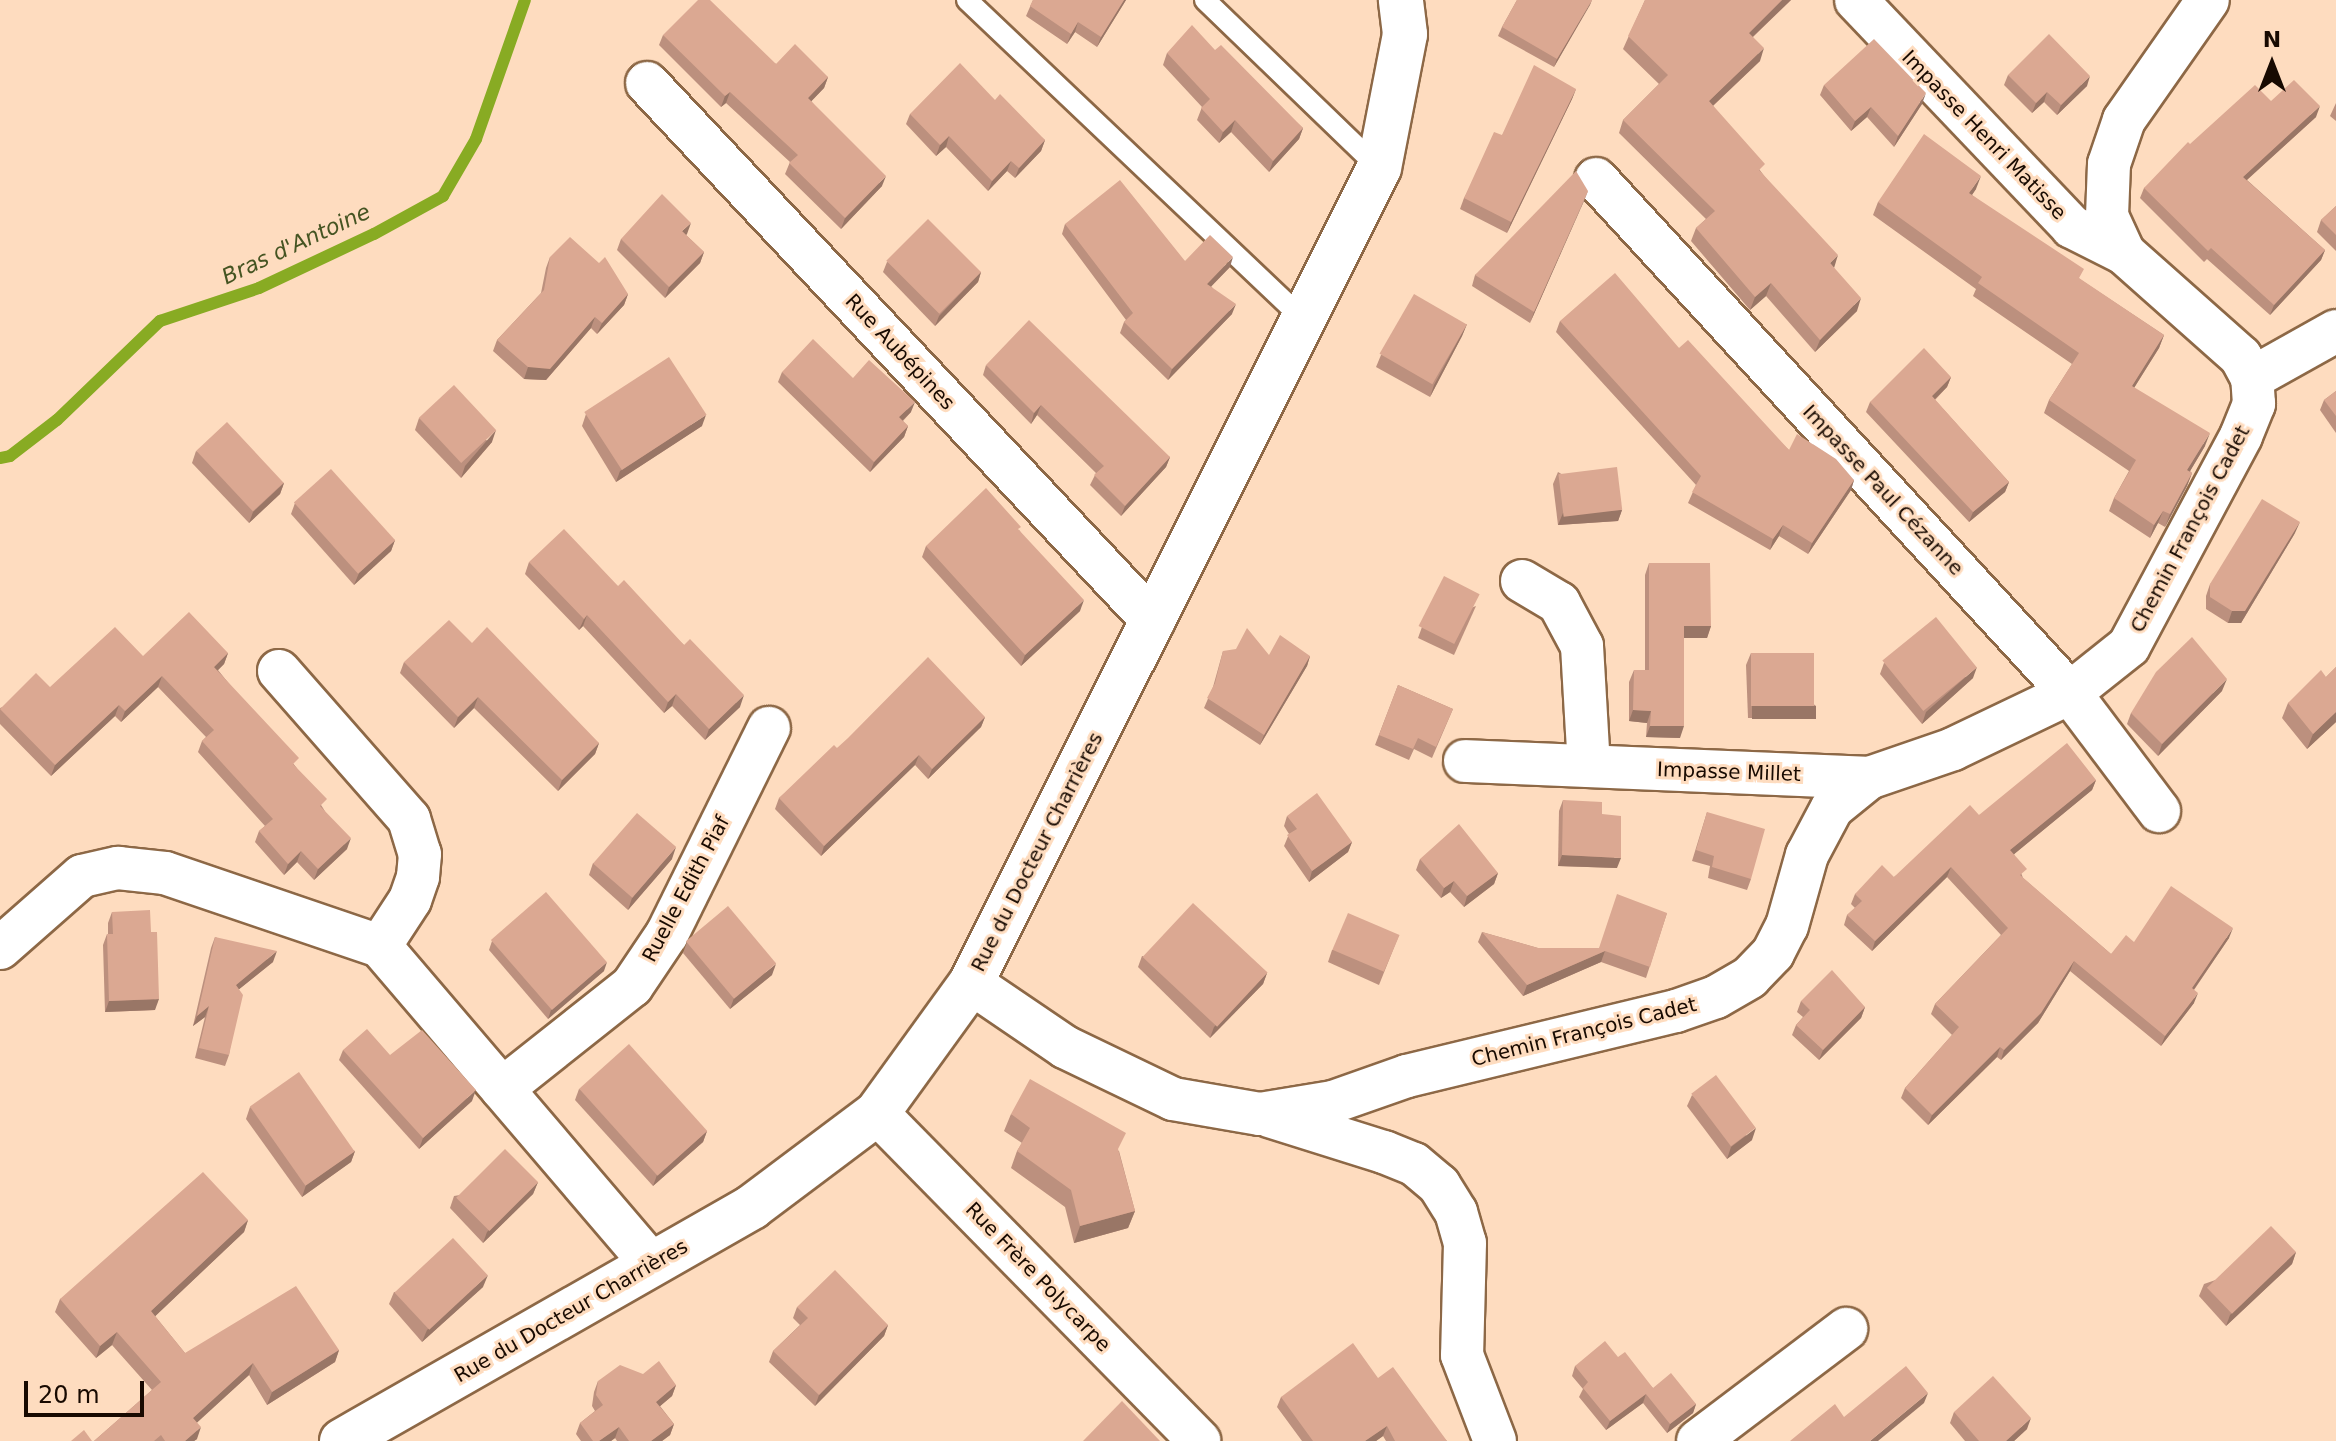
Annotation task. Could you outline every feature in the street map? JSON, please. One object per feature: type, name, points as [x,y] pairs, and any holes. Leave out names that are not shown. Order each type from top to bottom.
[{"type":"street","name":"Rue du Docteur Charrières","points":[[342,1441],[752,1207],[877,1113],[971,983],[1379,168],[1405,34],[1401,0]]},
{"type":"street","name":"Impasse Henri Matisse","points":[[1856,0],[2072,227],[2124,253]]},
{"type":"street","points":[[2208,0],[2124,120],[2109,164],[2107,216],[2124,253],[2241,357],[2252,378],[2336,331]]},
{"type":"street","name":"Rue Aubépines","points":[[647,83],[1153,621]]},
{"type":"street","name":"Impasse Paul Cézanne","points":[[1596,179],[2070,693],[2159,811]]},
{"type":"street","name":"Chemin François Cadet","points":[[971,983],[1065,1047],[1173,1099],[1260,1114],[1333,1102],[1407,1076],[1676,1011],[1716,997],[1750,977],[1773,953],[1787,926],[1807,855],[1832,808],[1869,778],[1953,749],[2070,693],[2129,646],[2241,436],[2254,404],[2252,378]]},
{"type":"street","points":[[1522,581],[1559,603],[1582,646],[1589,766]]},
{"type":"street","points":[[279,671],[409,819],[420,854],[418,877],[410,900],[380,946]]},
{"type":"street","name":"Ruelle Edith Piaf","points":[[502,1089],[632,986],[667,934],[769,728]]},
{"type":"street","name":"Impasse Millet","points":[[1465,761],[1869,778]]},
{"type":"street","points":[[0,948],[82,876],[118,868],[165,873],[380,946],[652,1265]]},
{"type":"street","name":"Rue Frère Polycarpe","points":[[877,1113],[1199,1441]]},
{"type":"street","points":[[1260,1114],[1384,1152],[1414,1164],[1439,1185],[1456,1212],[1465,1243],[1462,1355],[1495,1441]]},
{"type":"street","points":[[1698,1441],[1846,1329]]},
{"type":"lane","points":[[967,0],[1303,319]]},
{"type":"lane","points":[[1205,0],[1379,168]]},
{"type":"building","points":[[698,0],[710,0],[776,64],[795,44],[828,77],[808,98],[886,176],[845,218],[789,163],[798,155],[730,92],[725,96],[663,35]]},
{"type":"building","points":[[1033,0],[1124,0],[1101,37],[1078,22],[1071,34],[1030,6]]},
{"type":"building","points":[[1517,0],[1592,0],[1557,59],[1502,27]]},
{"type":"building","points":[[1645,0],[1782,0],[1749,33],[1764,48],[1709,101],[1765,164],[1759,170],[1838,255],[1830,263],[1861,298],[1820,340],[1771,283],[1755,297],[1696,228],[1715,211],[1623,120],[1668,75],[1628,36]]},
{"type":"building","points":[[1192,25],[1215,50],[1221,45],[1303,128],[1273,161],[1235,120],[1223,132],[1201,108],[1210,99],[1167,53]]},
{"type":"building","points":[[2049,34],[2090,76],[2061,105],[2047,92],[2036,103],[2008,75]]},
{"type":"building","points":[[1874,39],[1926,93],[1898,136],[1871,107],[1855,121],[1824,85]]},
{"type":"building","points":[[960,63],[995,100],[1000,94],[1045,140],[1019,168],[1011,161],[992,181],[949,136],[940,145],[910,114]]},
{"type":"building","points":[[1534,65],[1576,89],[1511,222],[1464,198],[1494,132],[1502,135]]},
{"type":"building","points":[[2294,80],[2320,106],[2243,177],[2325,250],[2274,305],[2211,248],[2208,251],[2144,188],[2188,142],[2190,144],[2255,85],[2271,101]]},
{"type":"building","points":[[1924,134],[1981,176],[1969,193],[2084,269],[2079,278],[2164,335],[2132,386],[2210,433],[2187,470],[2192,473],[2170,514],[2163,511],[2154,525],[2114,498],[2136,460],[2049,400],[2079,353],[1978,283],[1982,277],[1878,202]]},
{"type":"building","points":[[1576,171],[1588,191],[1534,312],[1475,275]]},
{"type":"building","points":[[1120,180],[1185,261],[1210,235],[1233,257],[1207,284],[1236,304],[1172,369],[1124,322],[1133,313],[1065,224]]},
{"type":"building","points":[[662,194],[691,223],[682,231],[704,252],[669,287],[621,239]]},
{"type":"building","points":[[2336,206],[2336,235],[2321,220]]},
{"type":"building","points":[[928,219],[981,272],[939,314],[886,261]]},
{"type":"building","points":[[570,237],[599,263],[605,257],[628,294],[602,323],[595,317],[550,369],[528,367],[497,340],[544,290],[550,257]]},
{"type":"building","points":[[1615,273],[1679,348],[1688,340],[1789,450],[1797,434],[1836,459],[1854,480],[1812,543],[1783,525],[1773,539],[1692,492],[1701,476],[1560,321]]},
{"type":"building","points":[[1414,294],[1467,324],[1432,384],[1380,354]]},
{"type":"building","points":[[1029,320],[1170,457],[1125,506],[1094,475],[1104,466],[1041,405],[1034,413],[986,365]]},
{"type":"building","points":[[813,339],[853,378],[869,360],[915,402],[899,417],[908,426],[874,462],[782,372]]},
{"type":"building","points":[[1924,348],[1951,377],[1932,396],[2009,482],[1973,512],[1870,402]]},
{"type":"building","points":[[669,357],[707,415],[622,470],[584,412]]},
{"type":"building","points":[[454,385],[496,430],[461,463],[419,418]]},
{"type":"building","points":[[2336,391],[2336,416],[2324,400]]},
{"type":"building","points":[[227,422],[284,483],[253,511],[196,451]]},
{"type":"building","points":[[1617,467],[1622,510],[1564,517],[1558,474]]},
{"type":"building","points":[[331,469],[395,540],[358,574],[294,502]]},
{"type":"building","points":[[986,488],[1021,527],[1018,529],[1084,600],[1025,655],[926,546]]},
{"type":"building","points":[[2262,499],[2300,522],[2245,611],[2232,611],[2210,597],[2210,584]]},
{"type":"building","points":[[564,529],[618,586],[624,580],[684,645],[690,639],[744,695],[709,729],[676,694],[668,702],[587,615],[584,619],[529,562]]},
{"type":"building","points":[[1649,563],[1710,563],[1711,626],[1684,626],[1684,726],[1650,726],[1651,711],[1633,710],[1634,670],[1649,670]]},
{"type":"building","points":[[1444,576],[1480,594],[1454,644],[1419,626]]},
{"type":"building","points":[[189,612],[228,653],[214,667],[299,758],[293,764],[327,799],[320,806],[351,838],[318,869],[301,851],[288,864],[259,831],[273,819],[202,741],[214,730],[162,676],[125,711],[119,705],[55,765],[0,709],[36,673],[50,687],[115,627],[143,656]]},
{"type":"building","points":[[1936,617],[1977,668],[1923,711],[1882,660]]},
{"type":"building","points":[[449,620],[472,643],[487,627],[599,743],[562,780],[478,697],[458,717],[404,662]]},
{"type":"building","points":[[1247,628],[1269,655],[1280,635],[1310,656],[1264,735],[1207,698],[1215,683],[1223,651],[1236,649]]},
{"type":"building","points":[[2192,637],[2227,679],[2162,744],[2131,713],[2156,672]]},
{"type":"building","points":[[1751,653],[1814,653],[1814,706],[1751,706]]},
{"type":"building","points":[[928,657],[985,717],[932,769],[919,755],[824,846],[779,798],[834,745],[837,748],[848,738]]},
{"type":"building","points":[[2336,667],[2336,712],[2313,734],[2288,703],[2321,670],[2326,677]]},
{"type":"building","points":[[1398,685],[1453,709],[1436,747],[1418,738],[1413,749],[1379,735]]},
{"type":"building","points":[[2067,743],[2096,780],[2010,850],[2027,869],[2020,875],[2111,954],[2126,935],[2134,942],[2171,886],[2233,928],[2192,988],[2198,993],[2165,1036],[2074,961],[2041,1013],[2004,1050],[2000,1047],[1932,1115],[1905,1088],[1959,1027],[1935,1004],[2008,928],[1951,867],[1875,941],[1847,915],[1862,901],[1855,894],[1882,865],[1894,877],[1970,805],[1979,815]]},
{"type":"building","points":[[1317,793],[1352,842],[1312,871],[1287,835],[1297,829],[1287,816]]},
{"type":"building","points":[[1563,800],[1602,802],[1602,814],[1621,816],[1621,858],[1562,855]]},
{"type":"building","points":[[1707,812],[1765,829],[1751,879],[1712,867],[1714,856],[1696,850]]},
{"type":"building","points":[[637,813],[676,847],[632,898],[593,864]]},
{"type":"building","points":[[1459,824],[1498,873],[1467,896],[1454,881],[1444,888],[1420,859]]},
{"type":"building","points":[[546,892],[607,962],[552,1010],[491,940]]},
{"type":"building","points":[[1617,894],[1667,913],[1650,967],[1605,951],[1527,985],[1482,932],[1538,948],[1599,948]]},
{"type":"building","points":[[1193,903],[1268,973],[1217,1027],[1143,957]]},
{"type":"building","points":[[728,906],[776,963],[734,999],[686,941]]},
{"type":"building","points":[[150,910],[151,932],[157,932],[159,999],[109,1001],[107,934],[113,934],[112,912]]},
{"type":"building","points":[[1348,913],[1400,935],[1384,972],[1332,950]]},
{"type":"building","points":[[215,937],[277,951],[236,985],[243,995],[229,1055],[199,1048],[209,1006],[197,1016]]},
{"type":"building","points":[[1832,970],[1865,1007],[1823,1050],[1796,1025],[1810,1010],[1801,1001]]},
{"type":"building","points":[[367,1029],[390,1055],[422,1030],[476,1090],[423,1138],[343,1050]]},
{"type":"building","points":[[629,1044],[707,1131],[657,1176],[579,1089]]},
{"type":"building","points":[[299,1072],[355,1151],[305,1186],[250,1106]]},
{"type":"building","points":[[1716,1075],[1756,1128],[1731,1146],[1691,1094]]},
{"type":"building","points":[[1030,1079],[1126,1133],[1118,1149],[1135,1211],[1080,1226],[1071,1190],[1017,1151],[1030,1128],[1011,1114]]},
{"type":"building","points":[[505,1149],[538,1182],[489,1231],[456,1198]]},
{"type":"building","points":[[203,1172],[248,1220],[151,1311],[185,1353],[296,1286],[339,1350],[272,1392],[253,1363],[193,1418],[201,1427],[185,1441],[165,1441],[161,1435],[154,1441],[94,1441],[161,1382],[117,1332],[100,1346],[60,1299]]},
{"type":"building","points":[[2271,1226],[2296,1252],[2232,1314],[2207,1288]]},
{"type":"building","points":[[453,1238],[488,1275],[429,1330],[394,1293]]},
{"type":"building","points":[[835,1270],[888,1325],[819,1395],[773,1351],[808,1318],[797,1307]]},
{"type":"building","points":[[1605,1341],[1618,1357],[1625,1352],[1653,1388],[1671,1373],[1696,1404],[1670,1424],[1646,1394],[1610,1421],[1583,1388],[1588,1382],[1575,1366]]},
{"type":"building","points":[[1353,1343],[1378,1378],[1393,1367],[1447,1441],[1395,1441],[1387,1426],[1365,1441],[1313,1441],[1281,1397]]},
{"type":"building","points":[[659,1361],[676,1385],[656,1402],[674,1424],[651,1441],[629,1441],[619,1427],[599,1441],[593,1441],[580,1423],[603,1405],[596,1395],[598,1381],[620,1365],[643,1374]]},
{"type":"building","points":[[1906,1366],[1928,1393],[1870,1441],[1790,1441],[1835,1404],[1844,1417]]},
{"type":"building","points":[[1993,1376],[2031,1418],[2006,1441],[1979,1441],[1954,1412]]},
{"type":"building","points":[[1122,1401],[1160,1441],[1083,1441]]},
{"type":"building","points":[[84,1430],[92,1441],[71,1441]]},
{"type":"waterway","name":"Bras d'Antoine","points":[[0,458],[10,456],[57,420],[160,321],[259,288],[374,234],[443,196],[476,139],[525,0]]}]
